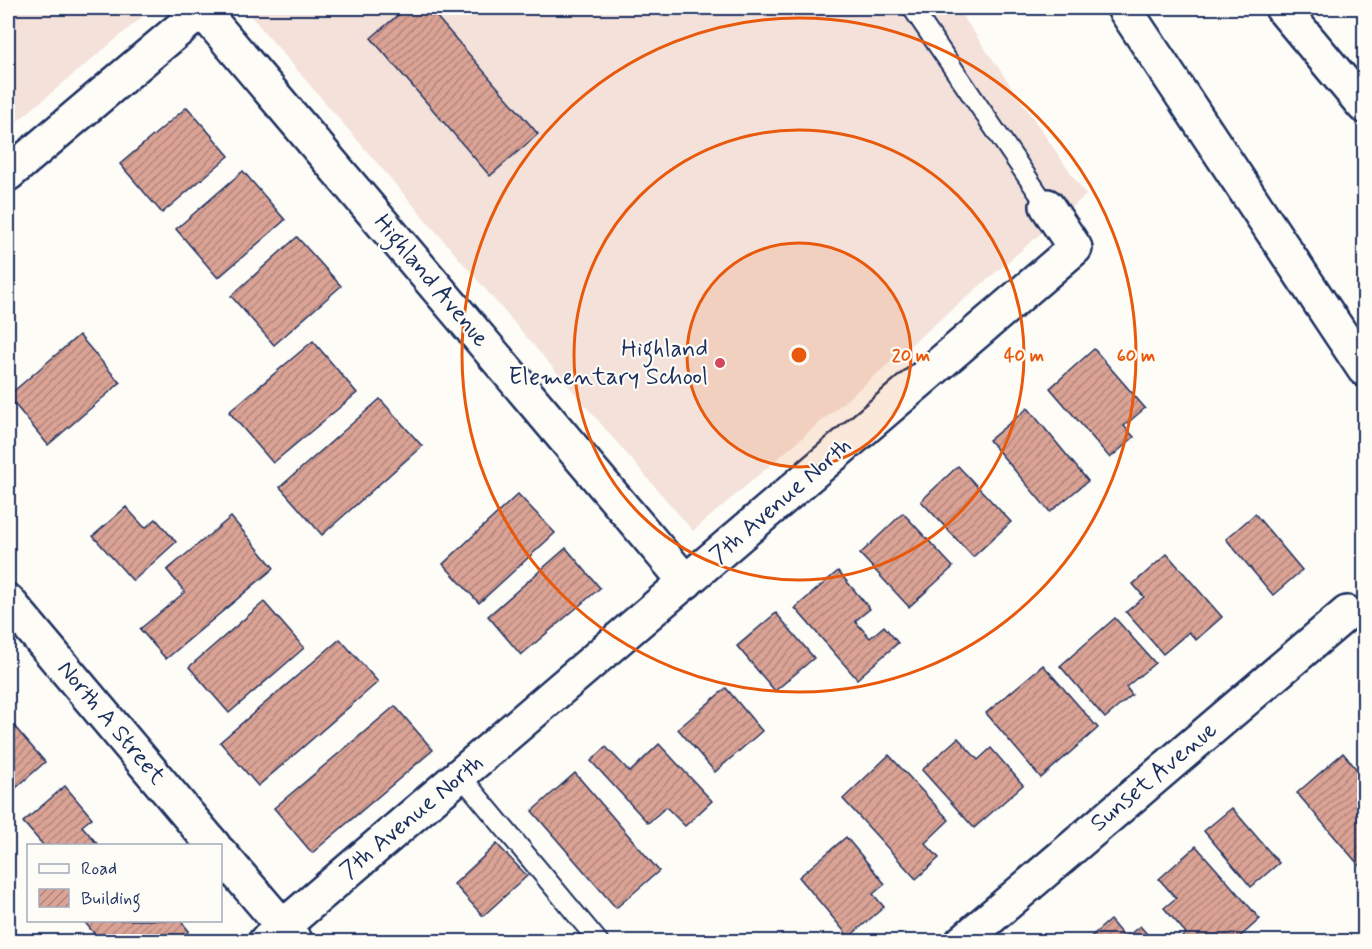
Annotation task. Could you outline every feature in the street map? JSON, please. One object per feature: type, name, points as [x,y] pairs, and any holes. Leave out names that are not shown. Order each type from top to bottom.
[{"type":"main road","points":[[1124,8],[1365,369]]},
{"type":"main road","points":[[1282,8],[1365,106]]},
{"type":"main road","points":[[8,174],[201,9]]},
{"type":"main road","name":"Highland Avenue","points":[[201,9],[686,582]]},
{"type":"main road","name":"7th Avenue North","points":[[281,936],[460,775],[1075,248],[1047,206]]},
{"type":"main road","name":"North A Street","points":[[8,601],[212,844]]},
{"type":"main road","name":"Sunset Avenue","points":[[962,942],[1347,613]]},
{"type":"main road","points":[[222,856],[281,936]]},
{"type":"lane","name":"7th Avenue North","points":[[912,8],[1047,206]]},
{"type":"lane","points":[[460,775],[599,942]]},
{"type":"shaded area","points":[[8,8],[153,8],[8,129]]},
{"type":"shaded area","name":"Highland Elementary School","points":[[244,8],[957,8],[1086,195],[693,531]]},
{"type":"building","points":[[406,8],[429,8],[538,134],[490,176],[371,38]]},
{"type":"building","points":[[187,107],[229,156],[162,213],[120,164]]},
{"type":"building","points":[[243,171],[285,220],[218,278],[176,229]]},
{"type":"building","points":[[297,237],[341,286],[274,345],[231,296]]},
{"type":"building","points":[[79,335],[120,383],[48,445],[8,396]]},
{"type":"building","points":[[313,341],[357,393],[273,463],[229,412]]},
{"type":"building","points":[[1094,349],[1145,408],[1124,426],[1134,437],[1110,458],[1050,388]]},
{"type":"building","points":[[380,399],[422,446],[322,535],[280,487]]},
{"type":"building","points":[[1028,408],[1088,481],[1050,512],[989,440]]},
{"type":"building","points":[[958,466],[1011,522],[973,557],[921,501]]},
{"type":"building","points":[[518,494],[555,533],[479,603],[443,564]]},
{"type":"building","points":[[126,507],[145,528],[156,519],[176,542],[133,581],[93,536]]},
{"type":"building","points":[[903,513],[953,567],[909,607],[860,554]]},
{"type":"building","points":[[1255,514],[1302,570],[1273,595],[1226,539]]},
{"type":"building","points":[[231,517],[274,568],[166,659],[140,629],[185,592],[167,570]]},
{"type":"building","points":[[566,548],[600,588],[521,655],[488,616]]},
{"type":"building","points":[[1167,554],[1222,617],[1196,640],[1189,632],[1163,654],[1126,612],[1144,597],[1133,584]]},
{"type":"building","points":[[838,571],[870,609],[855,621],[870,638],[884,626],[898,643],[857,679],[795,608]]},
{"type":"building","points":[[264,602],[304,648],[229,713],[189,667]]},
{"type":"building","points":[[776,613],[814,658],[775,691],[737,646]]},
{"type":"building","points":[[1115,618],[1155,663],[1126,687],[1132,695],[1105,718],[1060,666]]},
{"type":"building","points":[[340,639],[378,682],[258,786],[220,742]]},
{"type":"building","points":[[1043,665],[1098,728],[1041,778],[986,713]]},
{"type":"building","points":[[726,688],[762,731],[715,772],[678,729]]},
{"type":"building","points":[[395,706],[433,750],[312,853],[274,808]]},
{"type":"building","points":[[8,719],[45,762],[8,795]]},
{"type":"building","points":[[958,738],[978,760],[991,748],[1023,785],[974,828],[922,770]]},
{"type":"building","points":[[659,744],[712,801],[685,826],[666,807],[648,823],[591,761],[606,747],[630,772]]},
{"type":"building","points":[[1343,753],[1364,778],[1364,871],[1297,793]]},
{"type":"building","points":[[889,755],[949,820],[925,843],[939,858],[916,879],[843,799]]},
{"type":"building","points":[[575,773],[659,871],[616,908],[532,811]]},
{"type":"building","points":[[65,786],[92,818],[82,826],[97,844],[42,844],[23,822]]},
{"type":"building","points":[[1232,808],[1279,863],[1251,887],[1204,831]]},
{"type":"building","points":[[846,837],[885,884],[873,894],[884,907],[849,937],[799,877]]},
{"type":"building","points":[[497,844],[527,876],[483,916],[454,884]]},
{"type":"building","points":[[1196,846],[1260,919],[1234,942],[1184,942],[1181,938],[1186,933],[1164,908],[1176,898],[1159,879]]},
{"type":"building","points":[[1110,920],[1125,938],[1140,926],[1154,942],[1085,942]]},
{"type":"building","points":[[85,922],[182,922],[189,931],[176,942],[101,942]]},
{"type":"place","name":"Highland Elementary School","points":[[720,363]]}]
